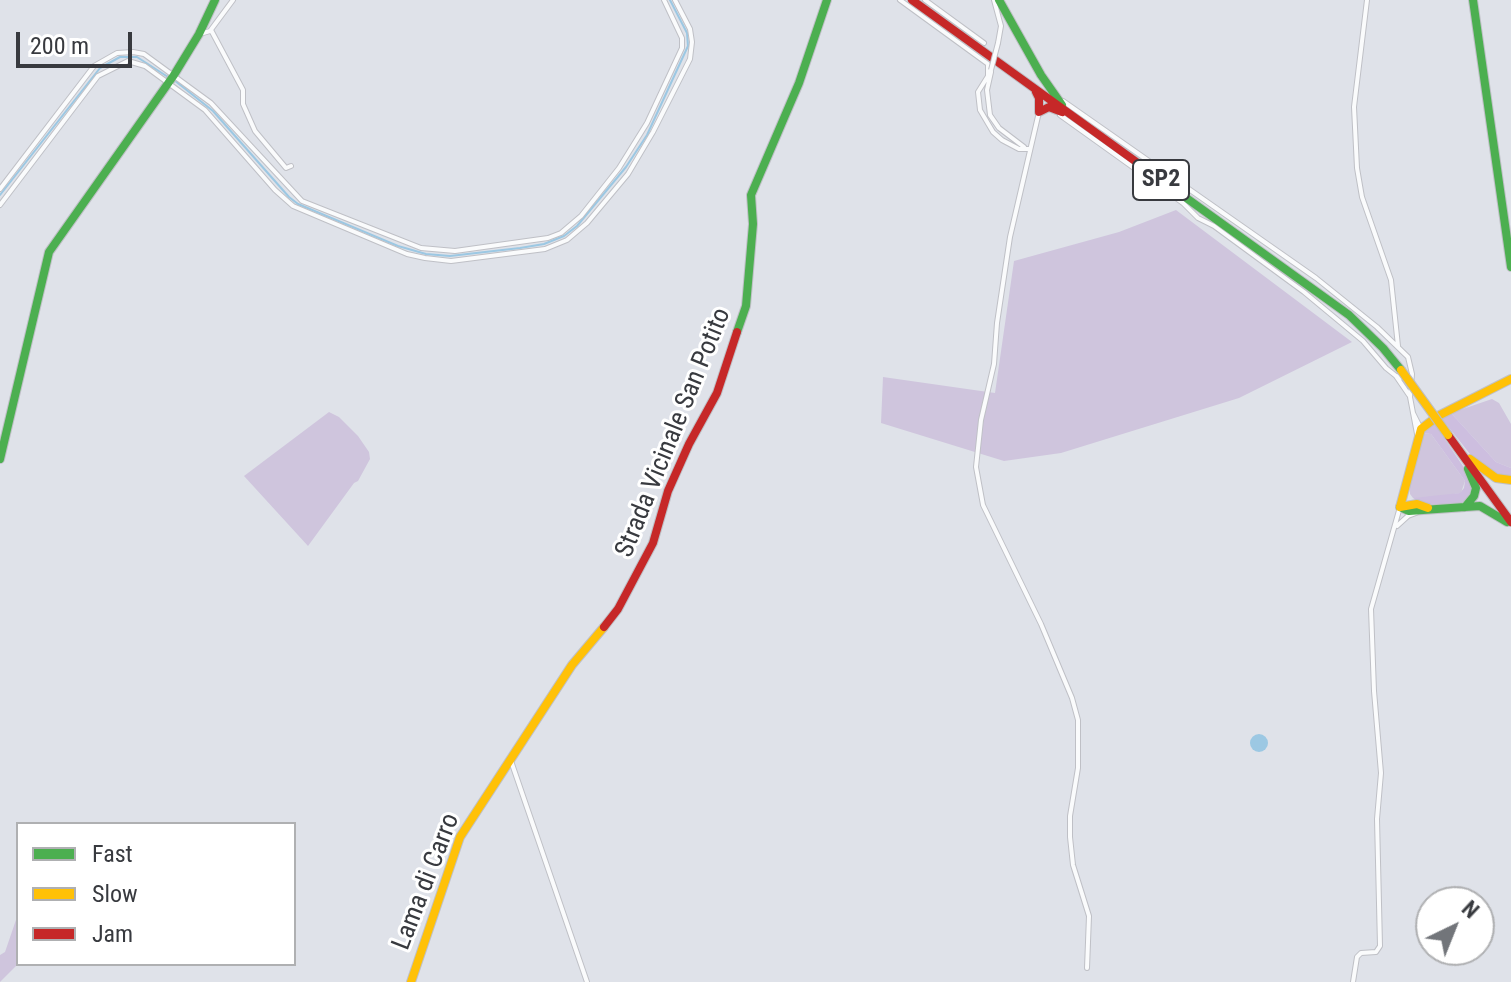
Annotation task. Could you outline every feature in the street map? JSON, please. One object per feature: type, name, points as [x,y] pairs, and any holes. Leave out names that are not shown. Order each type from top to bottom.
[{"type":"main road","points":[[0,459],[40,278],[49,252],[171,79],[199,34],[215,0]]},
{"type":"main road","name":"Strada Vicinale San Potito","points":[[511,758],[572,665],[618,609],[636,578],[653,543],[668,491],[717,393],[746,306],[753,224],[751,195],[799,83],[827,0]]},
{"type":"main road","name":"SP2","points":[[912,0],[1349,315],[1383,348],[1511,524]]},
{"type":"main road","points":[[997,0],[1055,96],[1070,114]]},
{"type":"main road","points":[[1473,0],[1511,267]]},
{"type":"main road","points":[[1015,74],[1031,76],[1034,63]]},
{"type":"main road","points":[[1033,87],[1039,98],[1039,112],[1049,107],[1070,114]]},
{"type":"main road","points":[[1508,378],[1430,421],[1419,432],[1400,507],[1409,511],[1480,506],[1511,524]]},
{"type":"main road","points":[[1450,438],[1489,474],[1511,480]]},
{"type":"main road","points":[[1460,452],[1476,488],[1465,507]]},
{"type":"main road","points":[[1406,480],[1408,492],[1418,508]]},
{"type":"main road","name":"Lama di Carro","points":[[411,982],[460,837],[511,758]]},
{"type":"street","points":[[199,34],[204,35],[211,30],[233,0]]},
{"type":"street","points":[[0,205],[98,76],[125,61],[136,61],[211,103],[302,201],[414,246],[446,251],[536,240],[561,233],[572,225],[619,168],[647,123],[682,48],[682,38],[664,0]]},
{"type":"street","points":[[0,189],[94,66],[123,52],[144,54],[205,110],[275,190],[293,206],[407,254],[438,260],[537,251],[558,245],[576,234],[628,174],[690,59],[690,29],[675,0]]},
{"type":"street","points":[[900,0],[988,64],[988,76],[978,92],[980,110],[993,132],[1002,140],[1019,149],[1028,149]]},
{"type":"street","points":[[925,0],[984,43]]},
{"type":"street","points":[[997,0],[1001,26],[987,90],[990,115],[999,128],[1028,149]]},
{"type":"street","points":[[1367,0],[1354,107],[1357,168],[1362,197],[1391,280],[1398,346]]},
{"type":"street","points":[[211,30],[243,90],[243,104],[255,131],[286,168],[291,166]]},
{"type":"street","points":[[123,52],[125,61]]},
{"type":"street","points":[[668,79],[677,84]]},
{"type":"street","points":[[1055,96],[1359,311],[1408,357],[1412,374],[1410,397]]},
{"type":"street","points":[[1055,109],[1064,119],[1183,203],[1198,218],[1214,226],[1304,292],[1363,341],[1386,368],[1408,378],[1412,374]]},
{"type":"street","points":[[1039,112],[1010,237],[994,364],[983,411],[976,467],[983,505],[1041,624],[1078,720],[1078,768],[1070,816],[1070,837],[1073,865],[1089,916],[1087,968]]},
{"type":"street","points":[[31,148],[38,154]]},
{"type":"street","points":[[251,163],[259,157]]},
{"type":"street","points":[[619,168],[628,174]]},
{"type":"street","points":[[356,233],[359,224]]},
{"type":"street","points":[[536,240],[537,251]]},
{"type":"street","points":[[1399,373],[1410,397],[1419,432]]},
{"type":"street","points":[[1412,411],[1419,432]]},
{"type":"street","points":[[1416,417],[1430,421]]},
{"type":"street","points":[[1353,982],[1357,957],[1361,953],[1376,952],[1380,946],[1377,819],[1381,773],[1371,609],[1400,507]]},
{"type":"street","points":[[1394,531],[1418,508]]},
{"type":"street","points":[[511,758],[587,982]]},
{"type":"shaded area","points":[[1176,210],[1352,342],[1239,398],[1061,453],[1004,461],[881,423],[883,377],[995,393],[1014,261],[1119,232]]},
{"type":"shaded area","points":[[1492,399],[1499,403],[1511,424],[1511,468],[1496,462],[1451,413]]},
{"type":"shaded area","points":[[329,412],[339,417],[358,436],[370,459],[358,481],[308,546],[244,476]]},
{"type":"shaded area","points":[[1451,413],[1496,462],[1511,468],[1511,478],[1493,475],[1478,464],[1442,419]]},
{"type":"shaded area","points":[[1434,423],[1473,481],[1475,491],[1464,503],[1424,505],[1413,498],[1460,493],[1464,488],[1465,481],[1431,434],[1422,433]]},
{"type":"shaded area","points":[[1422,433],[1431,434],[1465,481],[1461,493],[1420,499],[1410,494],[1409,481]]},
{"type":"shaded area","points":[[16,920],[16,966],[0,982],[0,955],[5,952]]},
{"type":"water","points":[[1259,734],[1268,743],[1259,752],[1250,743]]},
{"type":"waterway","points":[[174,80],[213,111],[298,204],[398,246],[426,254],[450,256],[520,248],[544,244],[564,236],[577,226],[626,167],[647,135],[688,46],[687,33],[670,0]]},
{"type":"waterway","points":[[0,195],[100,68],[120,57],[137,57],[168,77]]},
{"type":"traffic: fast","points":[[0,459],[49,252],[174,75],[215,0]]},
{"type":"traffic: fast","points":[[737,332],[746,306],[753,224],[751,195],[799,83],[827,0]]},
{"type":"traffic: fast","points":[[999,0],[1041,75],[1062,105]]},
{"type":"traffic: fast","points":[[1473,0],[1511,267]]},
{"type":"traffic: fast","points":[[1171,187],[1349,315],[1401,370]]},
{"type":"traffic: fast","points":[[1465,507],[1476,488],[1468,469]]},
{"type":"traffic: fast","points":[[1465,507],[1480,506],[1507,522]]},
{"type":"traffic: fast","points":[[1400,507],[1409,511],[1465,507]]},
{"type":"traffic: slow","points":[[1401,370],[1448,435]]},
{"type":"traffic: slow","points":[[1400,507],[1421,429],[1438,416],[1511,379]]},
{"type":"traffic: slow","points":[[1470,459],[1496,478],[1511,480]]},
{"type":"traffic: slow","points":[[1400,507],[1417,504],[1428,508]]},
{"type":"traffic: slow","points":[[411,982],[460,837],[572,665],[604,627]]},
{"type":"traffic: jam","points":[[912,0],[1171,187]]},
{"type":"traffic: jam","points":[[1036,92],[1039,112],[1049,107],[1062,112]]},
{"type":"traffic: jam","points":[[604,627],[618,609],[653,543],[668,491],[717,393],[737,332]]},
{"type":"traffic: jam","points":[[1448,435],[1511,522]]}]
